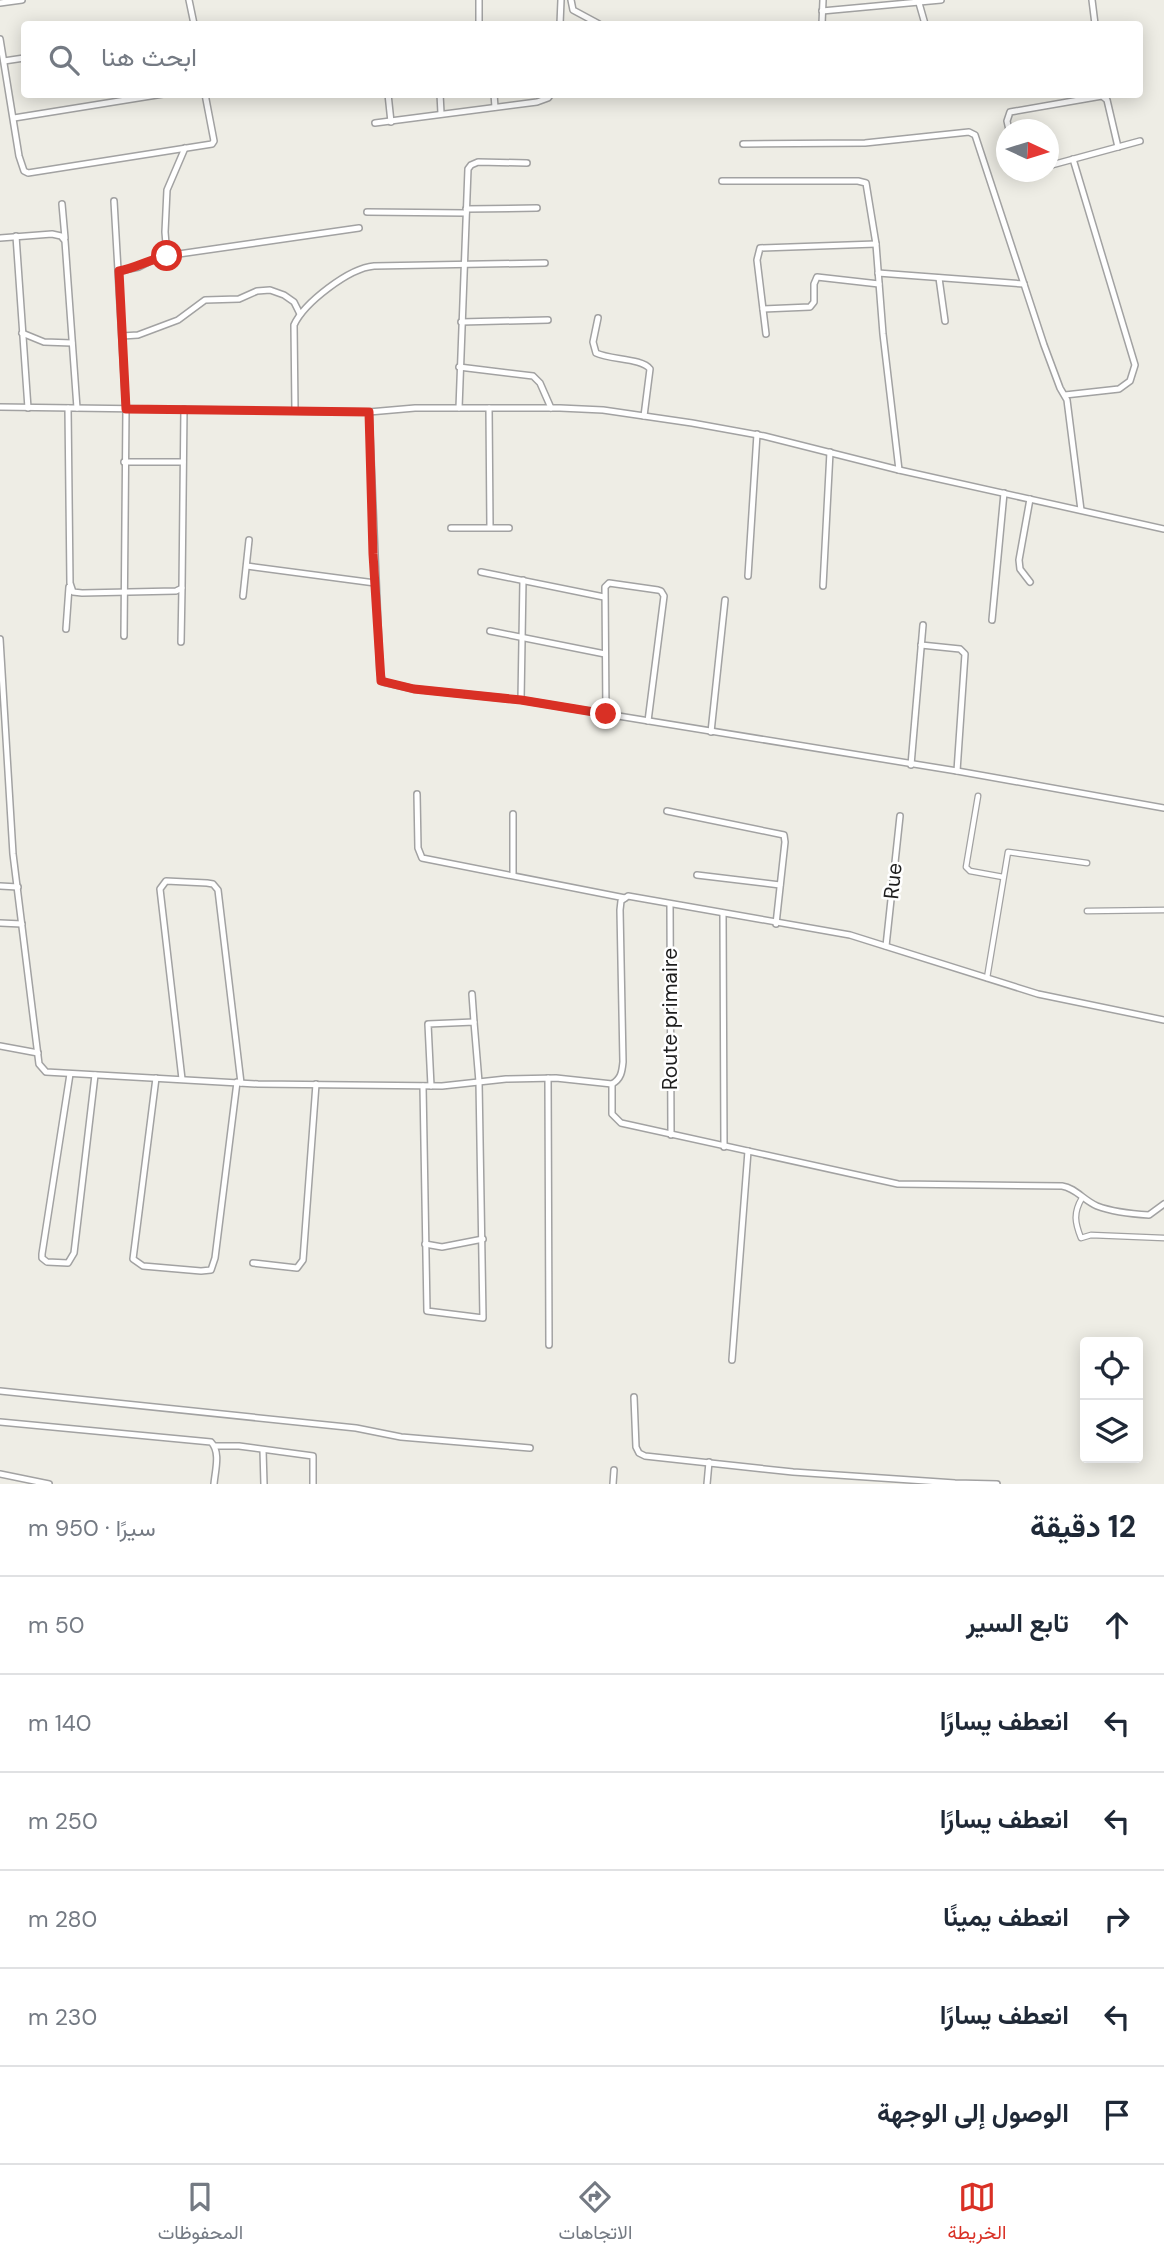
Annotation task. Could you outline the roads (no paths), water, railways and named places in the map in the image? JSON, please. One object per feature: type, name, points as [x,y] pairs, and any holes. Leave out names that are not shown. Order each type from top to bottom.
[{"type":"street","points":[[0,4],[22,0]]},
{"type":"street","points":[[189,0],[193,21]]},
{"type":"street","points":[[479,0],[479,21]]},
{"type":"street","points":[[560,21],[561,0]]},
{"type":"street","points":[[572,0],[573,10],[593,21]]},
{"type":"street","points":[[821,21],[823,0]]},
{"type":"street","points":[[822,10],[941,0]]},
{"type":"street","points":[[1092,0],[1095,21]]},
{"type":"street","points":[[919,3],[924,21]]},
{"type":"street","points":[[0,38],[19,156],[24,171],[29,173],[214,143],[206,98]]},
{"type":"street","points":[[4,61],[21,58]]},
{"type":"street","points":[[14,118],[138,98]]},
{"type":"street","points":[[388,98],[391,122]]},
{"type":"street","points":[[440,98],[441,113]]},
{"type":"street","points":[[494,98],[495,107]]},
{"type":"street","points":[[375,123],[542,101],[546,98]]},
{"type":"street","points":[[1008,119],[1010,112],[1090,98]]},
{"type":"street","points":[[1104,98],[1118,147]]},
{"type":"street","points":[[743,144],[865,143],[973,132],[1069,408],[1081,510]]},
{"type":"street","points":[[1059,163],[1140,141]]},
{"type":"street","points":[[167,256],[167,190],[185,148]]},
{"type":"street","points":[[1065,395],[1119,389],[1130,382],[1135,365],[1073,159]]},
{"type":"street","points":[[458,408],[468,169],[478,162],[527,163]]},
{"type":"street","points":[[722,181],[863,181],[868,188],[900,470]]},
{"type":"street","points":[[114,201],[126,409],[124,636]]},
{"type":"street","points":[[62,204],[77,408]]},
{"type":"street","points":[[367,212],[537,208]]},
{"type":"street","points":[[119,271],[139,267],[158,257],[359,228]]},
{"type":"street","points":[[0,238],[52,234],[61,236],[65,241]]},
{"type":"street","points":[[16,236],[27,408]]},
{"type":"street","points":[[766,334],[757,260],[760,247],[876,244]]},
{"type":"street","points":[[295,410],[294,325],[300,314],[347,274],[366,267],[545,263]]},
{"type":"street","points":[[878,273],[1024,284]]},
{"type":"street","points":[[763,309],[810,307],[814,302],[814,284],[817,277],[879,284]]},
{"type":"street","points":[[939,278],[945,321]]},
{"type":"street","points":[[122,336],[138,335],[178,320],[205,300],[239,299],[257,291],[270,290],[284,295],[294,302],[300,314]]},
{"type":"street","points":[[598,318],[593,342],[596,353],[606,358],[643,363],[650,369],[644,416]]},
{"type":"street","points":[[461,322],[548,320]]},
{"type":"street","points":[[22,333],[44,342],[72,343]]},
{"type":"street","points":[[459,367],[533,376],[540,383],[551,408]]},
{"type":"street","points":[[0,407],[369,412],[458,408],[603,410],[757,435],[1164,529]]},
{"type":"street","points":[[66,629],[70,583],[68,408]]},
{"type":"street","points":[[489,408],[490,527]]},
{"type":"street","points":[[181,642],[184,410]]},
{"type":"street","points":[[369,412],[381,681],[414,689],[521,700],[1164,807]]},
{"type":"street","points":[[748,576],[757,435]]},
{"type":"street","points":[[823,586],[830,452]]},
{"type":"street","points":[[124,462],[183,462]]},
{"type":"street","points":[[992,620],[1004,494]]},
{"type":"street","points":[[1030,499],[1019,561],[1020,569],[1030,582]]},
{"type":"street","points":[[451,528],[509,528]]},
{"type":"street","points":[[243,596],[249,540]]},
{"type":"street","points":[[247,566],[375,583]]},
{"type":"street","points":[[481,572],[604,597]]},
{"type":"street","points":[[521,700],[523,580]]},
{"type":"street","points":[[70,583],[74,592],[126,592],[179,591],[183,581]]},
{"type":"street","points":[[606,714],[604,597],[605,587],[609,583],[663,593],[648,721]]},
{"type":"street","points":[[711,732],[725,600]]},
{"type":"street","points":[[911,765],[923,625]]},
{"type":"street","points":[[490,631],[605,654]]},
{"type":"street","points":[[0,639],[10,811],[38,1053],[43,1070],[70,1074],[316,1084],[431,1086],[548,1078],[611,1084],[617,1081],[622,1073],[623,1062],[620,910],[621,901],[625,898]]},
{"type":"street","points":[[921,645],[960,649],[965,654],[957,771]]},
{"type":"street","points":[[417,794],[418,848],[422,858],[625,898],[633,896],[776,924],[832,931],[1038,994],[1164,1020]]},
{"type":"street","points":[[978,796],[966,867],[970,871],[1003,877]]},
{"type":"street","points":[[0,811],[10,811]]},
{"type":"street","points":[[667,811],[784,835],[776,924]]},
{"type":"street","points":[[513,814],[513,874]]},
{"type":"street","name":"Rue","points":[[886,946],[900,816]]},
{"type":"street","points":[[987,978],[1007,854],[1013,851],[1087,863]]},
{"type":"street","points":[[697,875],[780,885]]},
{"type":"street","points":[[156,1078],[133,1259],[142,1266],[211,1270],[215,1258],[239,1082],[218,890],[213,884],[207,883],[166,881],[160,889],[182,1079]]},
{"type":"street","points":[[0,886],[18,887]]},
{"type":"street","name":"Route primaire","points":[[670,904],[671,1135]]},
{"type":"street","points":[[1087,911],[1164,910]]},
{"type":"street","points":[[723,914],[724,1147]]},
{"type":"street","points":[[0,923],[22,924]]},
{"type":"street","points":[[423,1086],[427,1311],[483,1318],[479,1082],[472,993]]},
{"type":"street","points":[[431,1086],[428,1024],[474,1022]]},
{"type":"street","points":[[0,1046],[38,1053]]},
{"type":"street","points":[[70,1074],[42,1254],[42,1258],[47,1262],[68,1263],[74,1253],[95,1075]]},
{"type":"street","points":[[548,1078],[549,1345]]},
{"type":"street","points":[[253,1263],[291,1268],[301,1266],[316,1084]]},
{"type":"street","points":[[611,1084],[612,1114],[617,1121],[724,1147],[898,1184],[1062,1186],[1073,1188],[1082,1198],[1098,1206],[1149,1215],[1164,1205]]},
{"type":"street","points":[[732,1360],[748,1151]]},
{"type":"street","points":[[1082,1198],[1075,1210],[1076,1226],[1081,1238],[1164,1238]]},
{"type":"street","points":[[425,1244],[442,1247],[483,1239]]},
{"type":"street","points":[[0,1391],[356,1428],[401,1437],[530,1448]]},
{"type":"street","points":[[634,1397],[636,1447],[639,1453],[660,1458],[793,1472],[997,1484]]},
{"type":"street","points":[[0,1422],[211,1442],[215,1446],[313,1456],[313,1484]]},
{"type":"street","points":[[214,1484],[215,1446]]},
{"type":"street","points":[[263,1450],[264,1484]]},
{"type":"street","points":[[707,1484],[709,1462]]},
{"type":"street","points":[[613,1484],[614,1470]]},
{"type":"street","points":[[0,1474],[49,1484]]}]
